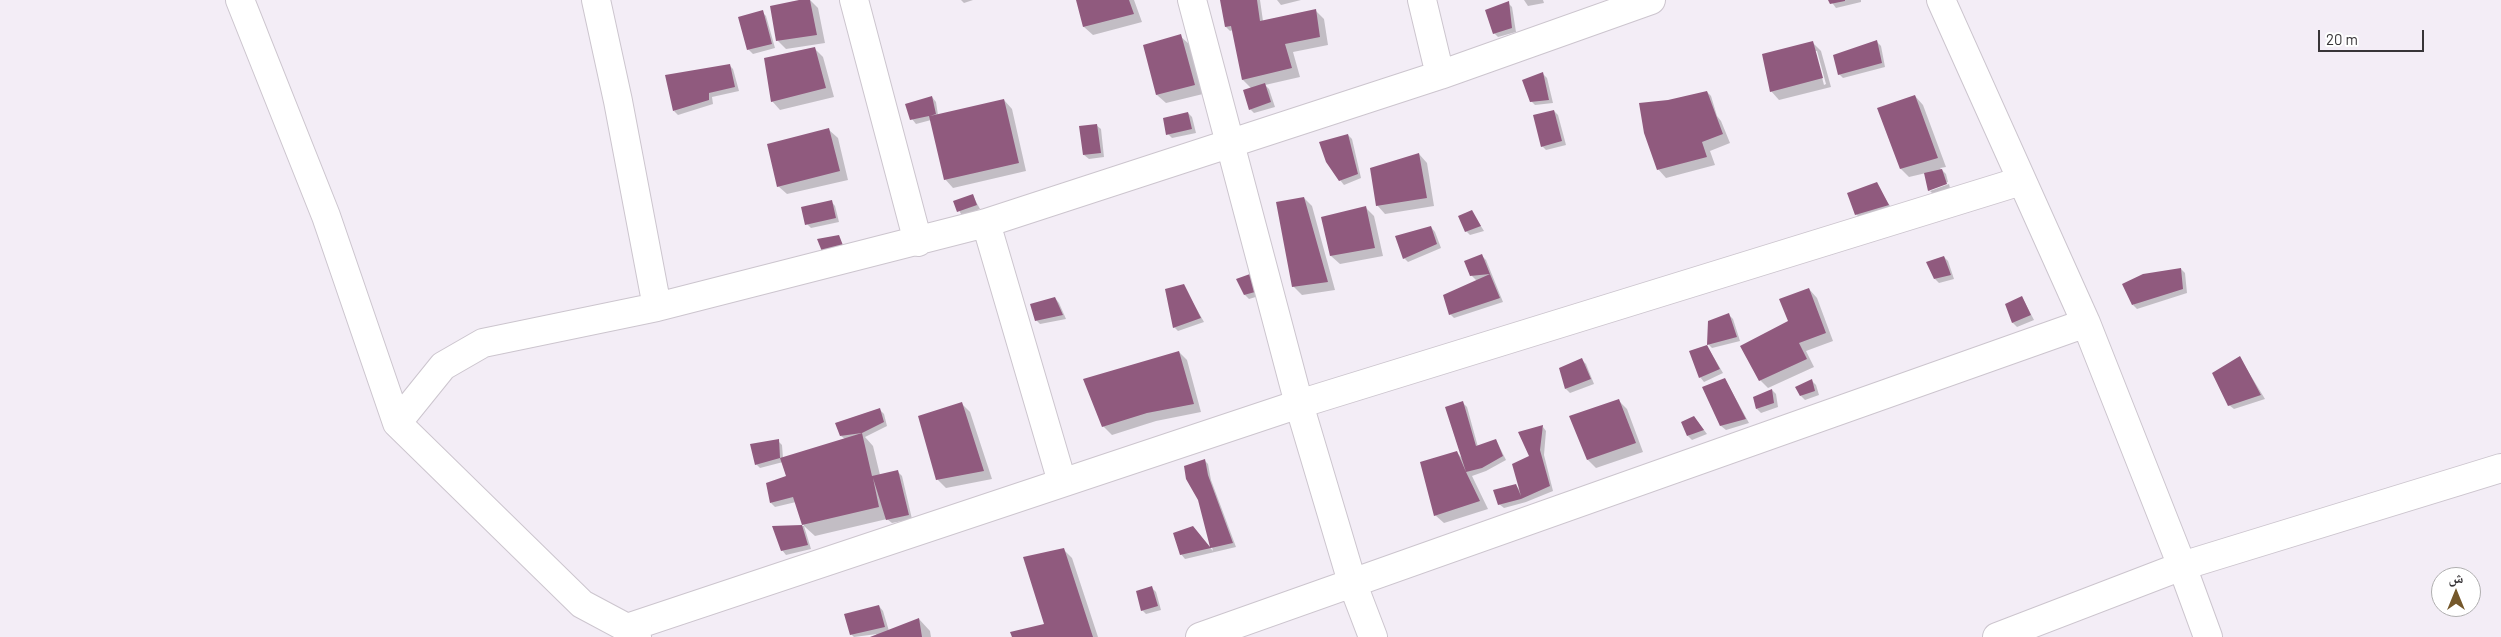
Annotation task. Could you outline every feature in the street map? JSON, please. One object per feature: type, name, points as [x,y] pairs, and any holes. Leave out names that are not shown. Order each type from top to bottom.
[{"type":"street","points":[[240,0],[326,216],[397,423],[582,604],[632,632],[1062,482],[1299,404],[2021,181]]},
{"type":"street","points":[[596,0],[618,101],[657,307]]},
{"type":"street","points":[[854,0],[918,242]]},
{"type":"street","points":[[1192,0],[1299,404],[1352,582],[1373,637]]},
{"type":"street","points":[[1422,0],[1440,75]]},
{"type":"street","points":[[397,423],[443,366],[483,344],[657,307],[918,242],[986,223],[1229,142],[1440,75],[1652,0]]},
{"type":"street","points":[[1941,0],[2086,324],[2182,566],[2208,637]]},
{"type":"street","points":[[986,223],[1062,482]]},
{"type":"street","points":[[1200,637],[2086,324]]},
{"type":"street","points":[[1997,637],[2182,566],[2501,468]]},
{"type":"building","points":[[799,0],[810,0],[817,35],[776,41],[770,6]]},
{"type":"building","points":[[1076,0],[1129,0],[1134,14],[1083,27]]},
{"type":"building","points":[[1220,0],[1257,0],[1260,21],[1316,9],[1320,37],[1285,44],[1292,68],[1242,80],[1231,26],[1225,27]]},
{"type":"building","points":[[1828,0],[1845,0],[1845,1],[1830,4]]},
{"type":"building","points":[[1509,1],[1512,28],[1493,34],[1485,10]]},
{"type":"building","points":[[763,10],[772,44],[747,50],[738,17]]},
{"type":"building","points":[[1181,34],[1195,85],[1156,95],[1143,45]]},
{"type":"building","points":[[1877,40],[1882,63],[1838,75],[1833,55]]},
{"type":"building","points":[[1813,41],[1823,78],[1770,92],[1762,54]]},
{"type":"building","points":[[815,47],[826,88],[771,102],[764,58]]},
{"type":"building","points":[[730,64],[735,87],[709,93],[709,100],[673,111],[665,75]]},
{"type":"building","points":[[1543,72],[1549,100],[1530,102],[1522,80]]},
{"type":"building","points":[[1265,83],[1271,102],[1249,110],[1243,90]]},
{"type":"building","points":[[1707,91],[1723,134],[1702,142],[1707,157],[1657,170],[1644,133],[1639,103],[1668,100]]},
{"type":"building","points":[[1915,95],[1938,158],[1900,169],[1877,108]]},
{"type":"building","points":[[932,96],[936,114],[930,116],[1004,99],[1019,163],[944,180],[929,116],[910,120],[905,104]]},
{"type":"building","points":[[1554,110],[1562,141],[1541,147],[1533,115]]},
{"type":"building","points":[[1188,112],[1192,129],[1166,135],[1163,118]]},
{"type":"building","points":[[1097,124],[1101,153],[1083,155],[1079,126]]},
{"type":"building","points":[[829,128],[840,171],[777,187],[767,144]]},
{"type":"building","points":[[1348,134],[1358,174],[1339,181],[1326,162],[1319,142]]},
{"type":"building","points":[[1419,153],[1427,198],[1376,206],[1370,168]]},
{"type":"building","points":[[1942,169],[1947,184],[1928,191],[1924,173]]},
{"type":"building","points":[[1877,182],[1889,205],[1855,215],[1847,193]]},
{"type":"building","points":[[973,194],[977,205],[957,212],[953,201]]},
{"type":"building","points":[[1304,197],[1328,282],[1292,287],[1276,202]]},
{"type":"building","points":[[832,200],[836,218],[805,225],[801,207]]},
{"type":"building","points":[[1366,206],[1375,248],[1330,256],[1321,217]]},
{"type":"building","points":[[1472,210],[1481,226],[1465,232],[1458,216]]},
{"type":"building","points":[[1431,226],[1437,244],[1403,259],[1395,236]]},
{"type":"building","points":[[839,235],[844,248],[823,254],[817,239]]},
{"type":"building","points":[[1482,254],[1490,274],[1470,276],[1464,261]]},
{"type":"building","points":[[1944,256],[1951,275],[1934,279],[1926,262]]},
{"type":"building","points":[[2181,268],[2183,289],[2132,305],[2122,284],[2143,274]]},
{"type":"building","points":[[1250,274],[1255,292],[1244,295],[1236,279]]},
{"type":"building","points":[[1490,274],[1500,298],[1449,315],[1443,295]]},
{"type":"building","points":[[1184,284],[1201,318],[1173,328],[1165,289]]},
{"type":"building","points":[[1809,288],[1826,333],[1799,343],[1807,359],[1759,381],[1740,346],[1788,321],[1779,299]]},
{"type":"building","points":[[2022,296],[2031,315],[2012,323],[2005,304]]},
{"type":"building","points":[[1055,297],[1063,315],[1035,321],[1030,304]]},
{"type":"building","points":[[1729,313],[1737,337],[1707,345],[1708,321]]},
{"type":"building","points":[[1707,345],[1720,369],[1699,378],[1689,351]]},
{"type":"building","points":[[1179,351],[1194,404],[1147,413],[1102,427],[1083,379]]},
{"type":"building","points":[[2240,356],[2261,395],[2228,406],[2212,373]]},
{"type":"building","points":[[1582,358],[1591,379],[1565,389],[1559,368]]},
{"type":"building","points":[[1725,378],[1746,419],[1720,426],[1702,387]]},
{"type":"building","points":[[1812,379],[1815,391],[1800,396],[1795,387]]},
{"type":"building","points":[[1772,389],[1774,403],[1756,409],[1753,397]]},
{"type":"building","points":[[1619,399],[1636,443],[1587,460],[1569,416]]},
{"type":"building","points":[[1463,401],[1476,446],[1496,439],[1503,456],[1482,468],[1466,472],[1445,407]]},
{"type":"building","points":[[962,402],[984,471],[936,480],[918,416]]},
{"type":"building","points":[[880,408],[884,422],[862,433],[840,436],[835,423]]},
{"type":"building","points":[[1694,416],[1704,430],[1687,436],[1681,422]]},
{"type":"building","points":[[1543,425],[1540,450],[1550,486],[1521,499],[1498,505],[1493,490],[1516,484],[1521,496],[1512,464],[1529,456],[1518,432]]},
{"type":"building","points":[[862,433],[872,476],[898,470],[909,515],[886,520],[873,478],[879,507],[802,525],[793,497],[770,503],[766,483],[786,476],[780,458]]},
{"type":"building","points":[[779,439],[780,458],[755,465],[750,444]]},
{"type":"building","points":[[1457,451],[1480,501],[1434,516],[1420,462]]},
{"type":"building","points":[[1205,459],[1208,475],[1233,543],[1180,555],[1173,533],[1193,526],[1210,547],[1198,500],[1186,479],[1184,466]]},
{"type":"building","points":[[802,525],[808,545],[781,551],[772,526]]},
{"type":"building","points":[[1064,548],[1093,637],[1012,637],[1010,632],[1044,624],[1023,557]]},
{"type":"building","points":[[1152,586],[1158,606],[1141,611],[1136,591]]},
{"type":"building","points":[[879,605],[885,627],[850,635],[844,614]]},
{"type":"building","points":[[919,618],[922,637],[870,637]]}]
